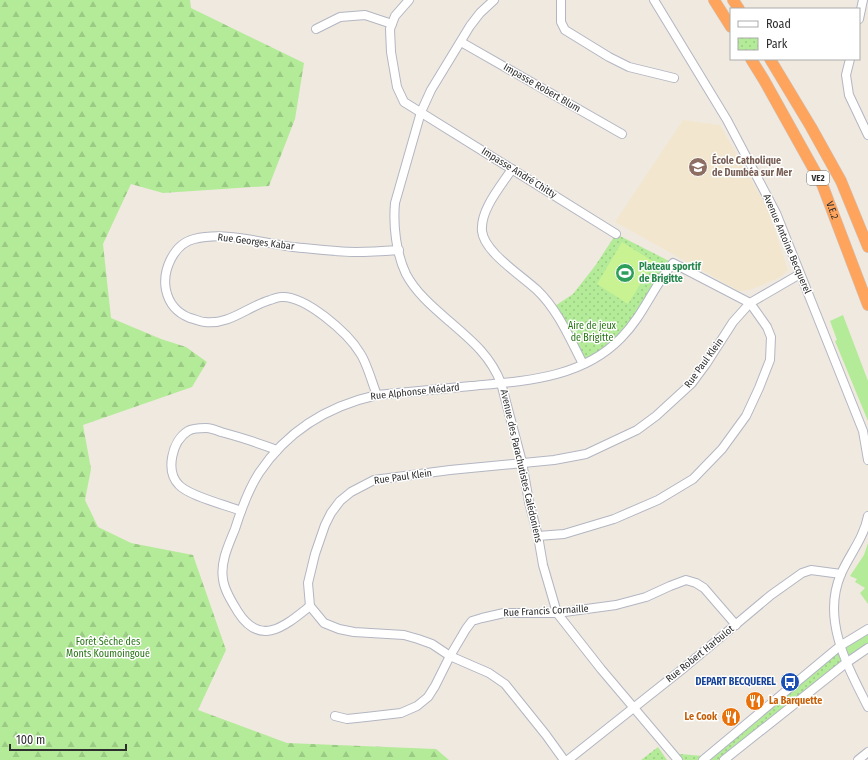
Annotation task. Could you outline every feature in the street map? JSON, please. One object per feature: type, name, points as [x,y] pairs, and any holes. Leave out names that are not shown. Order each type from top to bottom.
[{"type":"highway","points":[[714,0],[730,25]]},
{"type":"highway","name":"V.E.2","points":[[752,60],[822,184],[868,305]]},
{"type":"highway","name":"V.E.2","points":[[771,60],[811,127],[841,181],[868,247]]},
{"type":"street","points":[[316,29],[340,18],[365,15],[392,24],[395,16],[409,0]]},
{"type":"street","name":"Avenue des Parachutistes Calédoniens","points":[[494,0],[480,13],[470,26],[431,90],[421,112],[395,203],[394,214],[399,250],[406,274],[415,288],[430,304],[476,344],[497,372],[522,462],[543,565],[557,612],[601,669],[678,760]]},
{"type":"street","points":[[561,0],[561,22],[565,30],[609,57],[629,67],[674,78]]},
{"type":"street","name":"Avenue Antoine Becquerel","points":[[654,0],[727,120],[776,213],[863,431],[868,460]]},
{"type":"street","points":[[860,14],[863,0]]},
{"type":"street","name":"Impasse André Chitty","points":[[392,24],[390,29],[391,52],[397,87],[404,102],[616,234]]},
{"type":"street","name":"Impasse Robert Blum","points":[[461,42],[622,134]]},
{"type":"street","points":[[850,60],[846,75],[849,95],[868,135]]},
{"type":"street","points":[[512,169],[486,211],[482,230],[484,239],[490,249],[538,290],[559,318],[583,364]]},
{"type":"street","name":"Rue Georges Kabar","points":[[377,395],[361,354],[352,342],[336,325],[301,300],[282,297],[264,302],[223,321],[204,322],[185,316],[177,311],[171,304],[166,286],[168,266],[179,247],[193,239],[213,236],[234,237],[294,247],[355,252],[399,250]]},
{"type":"street","name":"Rue Alphonse Médard","points":[[310,606],[286,625],[273,630],[262,631],[253,628],[242,618],[233,605],[223,579],[223,565],[241,511],[258,474],[277,450],[301,428],[325,412],[355,400],[377,395],[543,378],[572,370],[609,349],[631,328],[645,308],[666,271],[673,263],[750,303]]},
{"type":"street","name":"Rue Paul Klein","points":[[310,606],[308,583],[314,554],[319,540],[331,513],[340,501],[351,492],[379,479],[522,462],[554,460],[586,454],[637,430],[662,411],[692,383],[733,322],[750,303],[800,274]]},
{"type":"street","points":[[538,536],[571,532],[614,519],[658,500],[693,479],[722,449],[746,416],[770,360],[771,337],[767,327],[750,303]]},
{"type":"street","points":[[241,511],[193,494],[180,486],[173,478],[172,458],[176,445],[188,431],[207,428],[277,450]]},
{"type":"street","points":[[868,516],[867,522],[841,574],[836,588],[834,617],[840,646],[846,663],[868,707]]},
{"type":"street","name":"Rue Robert Harbulot","points":[[568,760],[736,625],[771,595],[802,573],[811,570],[841,574]]},
{"type":"street","name":"Rue Francis Cornaille","points":[[335,716],[347,719],[366,718],[401,713],[417,706],[428,697],[466,628],[472,621],[504,613],[557,612],[616,605],[646,597],[686,580],[696,583],[704,588],[736,625]]},
{"type":"street","points":[[310,606],[324,623],[331,627],[354,632],[404,635],[432,644],[450,656],[489,673],[505,684],[564,760]]},
{"type":"street","points":[[703,760],[840,646],[868,629]]},
{"type":"street","points":[[724,760],[846,663],[868,648]]},
{"type":"street","points":[[858,760],[868,752]]},
{"type":"shaded area","name":"École Catholique de Dumbéa sur Mer","points":[[683,120],[720,125],[768,209],[788,270],[781,277],[750,290],[739,291],[615,222]]},
{"type":"green space","name":"Forêt Sèche des Monts Koumoingoué","points":[[0,0],[190,0],[191,8],[304,63],[295,119],[269,186],[163,193],[131,184],[103,244],[111,318],[161,339],[186,347],[207,362],[192,387],[83,425],[91,469],[85,500],[98,527],[131,543],[193,555],[226,650],[198,710],[287,743],[436,749],[449,760],[0,760]]},
{"type":"green space","name":"Aire de jeux de Brigitte","points":[[616,234],[673,263],[631,328],[583,364],[552,308],[573,294],[595,266]]},
{"type":"green space","name":"Plateau sportif de Brigitte","points":[[622,242],[654,262],[628,304],[597,284]]},
{"type":"green space","points":[[843,315],[868,381],[868,421],[835,341],[837,340],[830,321]]},
{"type":"green space","points":[[868,543],[868,604],[860,593],[865,588],[855,582],[857,579],[850,576],[864,555]]},
{"type":"green space","points":[[868,629],[868,648],[846,663],[840,646]]},
{"type":"green space","points":[[840,646],[846,663],[724,760],[673,760],[680,754],[703,756]]},
{"type":"green space","points":[[658,747],[667,760],[641,760]]},
{"type":"place","name":"École Catholique de Dumbéa sur Mer","points":[[698,167]]},
{"type":"place","name":"Plateau sportif de Brigitte","points":[[625,273]]},
{"type":"place","name":"DEPART BECQUEREL","points":[[790,682]]},
{"type":"place","name":"La Barquette","points":[[755,701]]},
{"type":"place","name":"Le Cook","points":[[731,717]]}]
